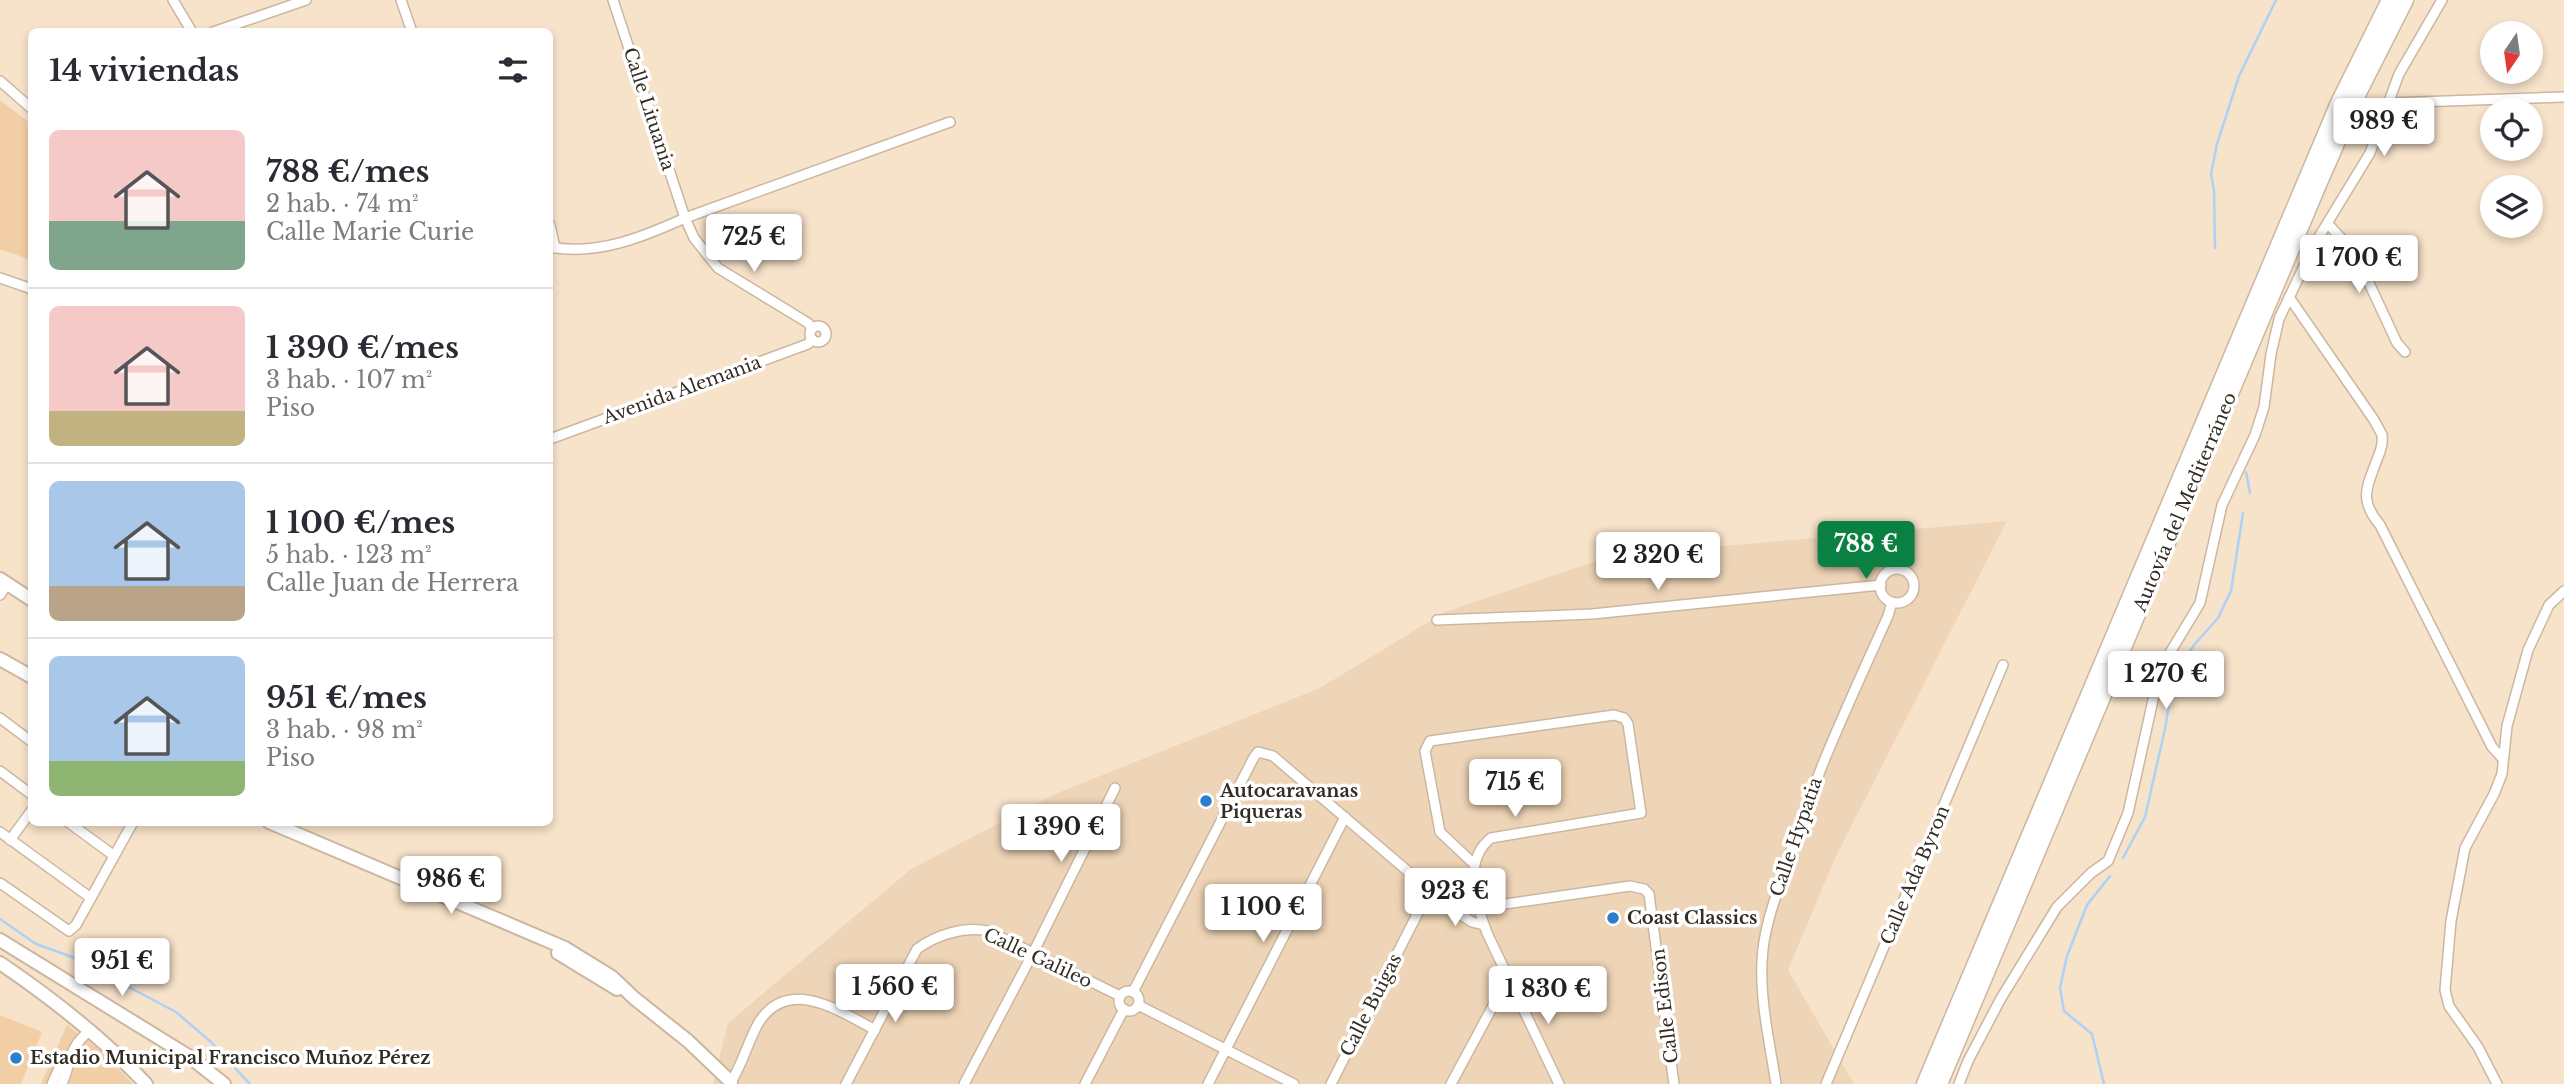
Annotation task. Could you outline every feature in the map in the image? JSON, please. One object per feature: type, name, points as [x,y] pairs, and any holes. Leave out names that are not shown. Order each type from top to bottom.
[{"type":"highway","name":"Autovía del Mediterráneo","points":[[1925,1084],[2334,116],[2390,0]]},
{"type":"highway","name":"Autovía del Mediterráneo","points":[[1939,1084],[2317,187],[2359,92],[2405,0]]},
{"type":"street","points":[[173,0],[190,28]]},
{"type":"street","points":[[225,28],[306,0]]},
{"type":"street","points":[[401,0],[411,28]]},
{"type":"street","name":"Calle Lituania","points":[[613,0],[685,218],[695,238],[718,268],[808,323],[812,334]]},
{"type":"street","points":[[1959,1084],[2000,1000],[2057,906],[2091,873],[2108,861],[2128,813],[2155,691],[2165,661],[2200,603],[2222,505],[2255,435],[2264,407],[2279,319],[2328,224],[2370,153],[2399,74],[2442,0]]},
{"type":"street","points":[[0,81],[28,106]]},
{"type":"street","points":[[2388,103],[2564,97]]},
{"type":"street","points":[[553,248],[580,250],[610,246],[950,122]]},
{"type":"street","points":[[2328,224],[2355,253],[2397,343],[2405,352]]},
{"type":"street","points":[[0,278],[28,288]]},
{"type":"street","points":[[2289,297],[2374,419],[2382,436],[2365,503],[2380,525],[2492,747],[2503,759]]},
{"type":"street","name":"Avenida Alemania","points":[[553,438],[808,344],[812,334]]},
{"type":"street","points":[[1893,570],[1902,570],[1910,576],[1913,589],[1909,597],[1901,602],[1892,602],[1884,597],[1881,585],[1885,575],[1893,570]]},
{"type":"street","points":[[1437,620],[1592,614],[1881,585]]},
{"type":"street","points":[[2,586],[28,598]]},
{"type":"street","points":[[2497,1084],[2478,1047],[2449,1006],[2445,990],[2451,921],[2465,848],[2502,774],[2507,726],[2528,650],[2549,605],[2564,591]]},
{"type":"street","name":"Calle Hypatia","points":[[1776,1084],[1763,988],[1765,935],[1805,806],[1892,602]]},
{"type":"street","points":[[0,659],[28,675]]},
{"type":"street","name":"Calle Ada Byron","points":[[1826,1084],[2003,666]]},
{"type":"street","points":[[1474,864],[1440,832],[1425,751],[1430,741],[1614,715],[1624,718],[1628,724],[1641,813],[1491,838],[1481,846],[1474,864],[1478,908],[1484,925],[1559,1084]]},
{"type":"street","points":[[0,718],[28,739]]},
{"type":"street","points":[[1133,992],[1258,752],[1273,756],[1443,900],[1472,922],[1484,925]]},
{"type":"street","points":[[0,771],[28,792]]},
{"type":"street","points":[[964,1084],[1115,788]]},
{"type":"street","points":[[10,840],[28,815]]},
{"type":"street","points":[[1208,1084],[1345,817]]},
{"type":"street","points":[[73,826],[113,855]]},
{"type":"street","points":[[0,883],[69,932],[76,925],[129,826]]},
{"type":"street","points":[[278,826],[523,929],[597,979],[634,998],[688,1041],[733,1083],[759,1023],[773,1007],[796,998],[836,1009],[875,1030],[846,1084]]},
{"type":"street","points":[[0,832],[91,898]]},
{"type":"street","name":"Calle Edison","points":[[1478,908],[1629,886],[1649,894],[1674,1084]]},
{"type":"street","name":"Calle Buigas","points":[[1331,1084],[1430,889]]},
{"type":"street","points":[[1443,900],[1468,908],[1478,908]]},
{"type":"street","name":"Calle Galileo","points":[[875,1030],[917,949],[937,938],[968,929],[997,934],[1120,996]]},
{"type":"street","points":[[0,940],[190,1057],[224,1084]]},
{"type":"street","points":[[0,963],[55,1001],[90,1030],[146,1084]]},
{"type":"street","points":[[1451,1084],[1508,978]]},
{"type":"street","points":[[1126,991],[1133,992],[1138,998],[1138,1005],[1132,1010],[1124,1009],[1119,1004],[1120,996],[1126,991]]},
{"type":"street","points":[[1138,1005],[1294,1084]]},
{"type":"street","points":[[1086,1084],[1124,1009]]},
{"type":"street","points":[[62,1084],[75,1042],[90,1030]]},
{"type":"street","points":[[52,1084],[60,1066],[68,1060]]},
{"type":"shaded area","points":[[0,100],[28,122],[28,259],[0,249]]},
{"type":"shaded area","points":[[2007,521],[1835,858],[1788,970],[1854,1084],[713,1084],[728,1023],[911,869],[1055,794],[1320,688],[1445,612],[1611,556]]},
{"type":"shaded area","name":"Estadio Municipal Francisco Muñoz Pérez","points":[[0,1015],[42,1032],[21,1084],[0,1084]]},
{"type":"shaded area","points":[[67,1025],[101,1051],[133,1084],[41,1084]]},
{"type":"waterway","points":[[2215,248],[2214,190],[2211,174],[2217,144],[2239,76],[2276,0]]},
{"type":"waterway","points":[[2246,472],[2250,493]]},
{"type":"waterway","points":[[2123,858],[2145,817],[2165,729],[2173,678],[2194,645],[2218,618],[2231,591],[2243,513]]},
{"type":"waterway","points":[[2104,1084],[2092,1034],[2064,1011],[2060,988],[2067,956],[2087,905],[2110,876]]},
{"type":"waterway","points":[[0,919],[36,944],[72,957],[176,1012],[211,1042],[250,1084]]},
{"type":"place","name":"Autocaravanas Piqueras","points":[[1206,801]]},
{"type":"place","name":"Coast Classics","points":[[1613,918]]},
{"type":"place","name":"Estadio Municipal Francisco Muñoz Pérez","points":[[16,1058]]}]
